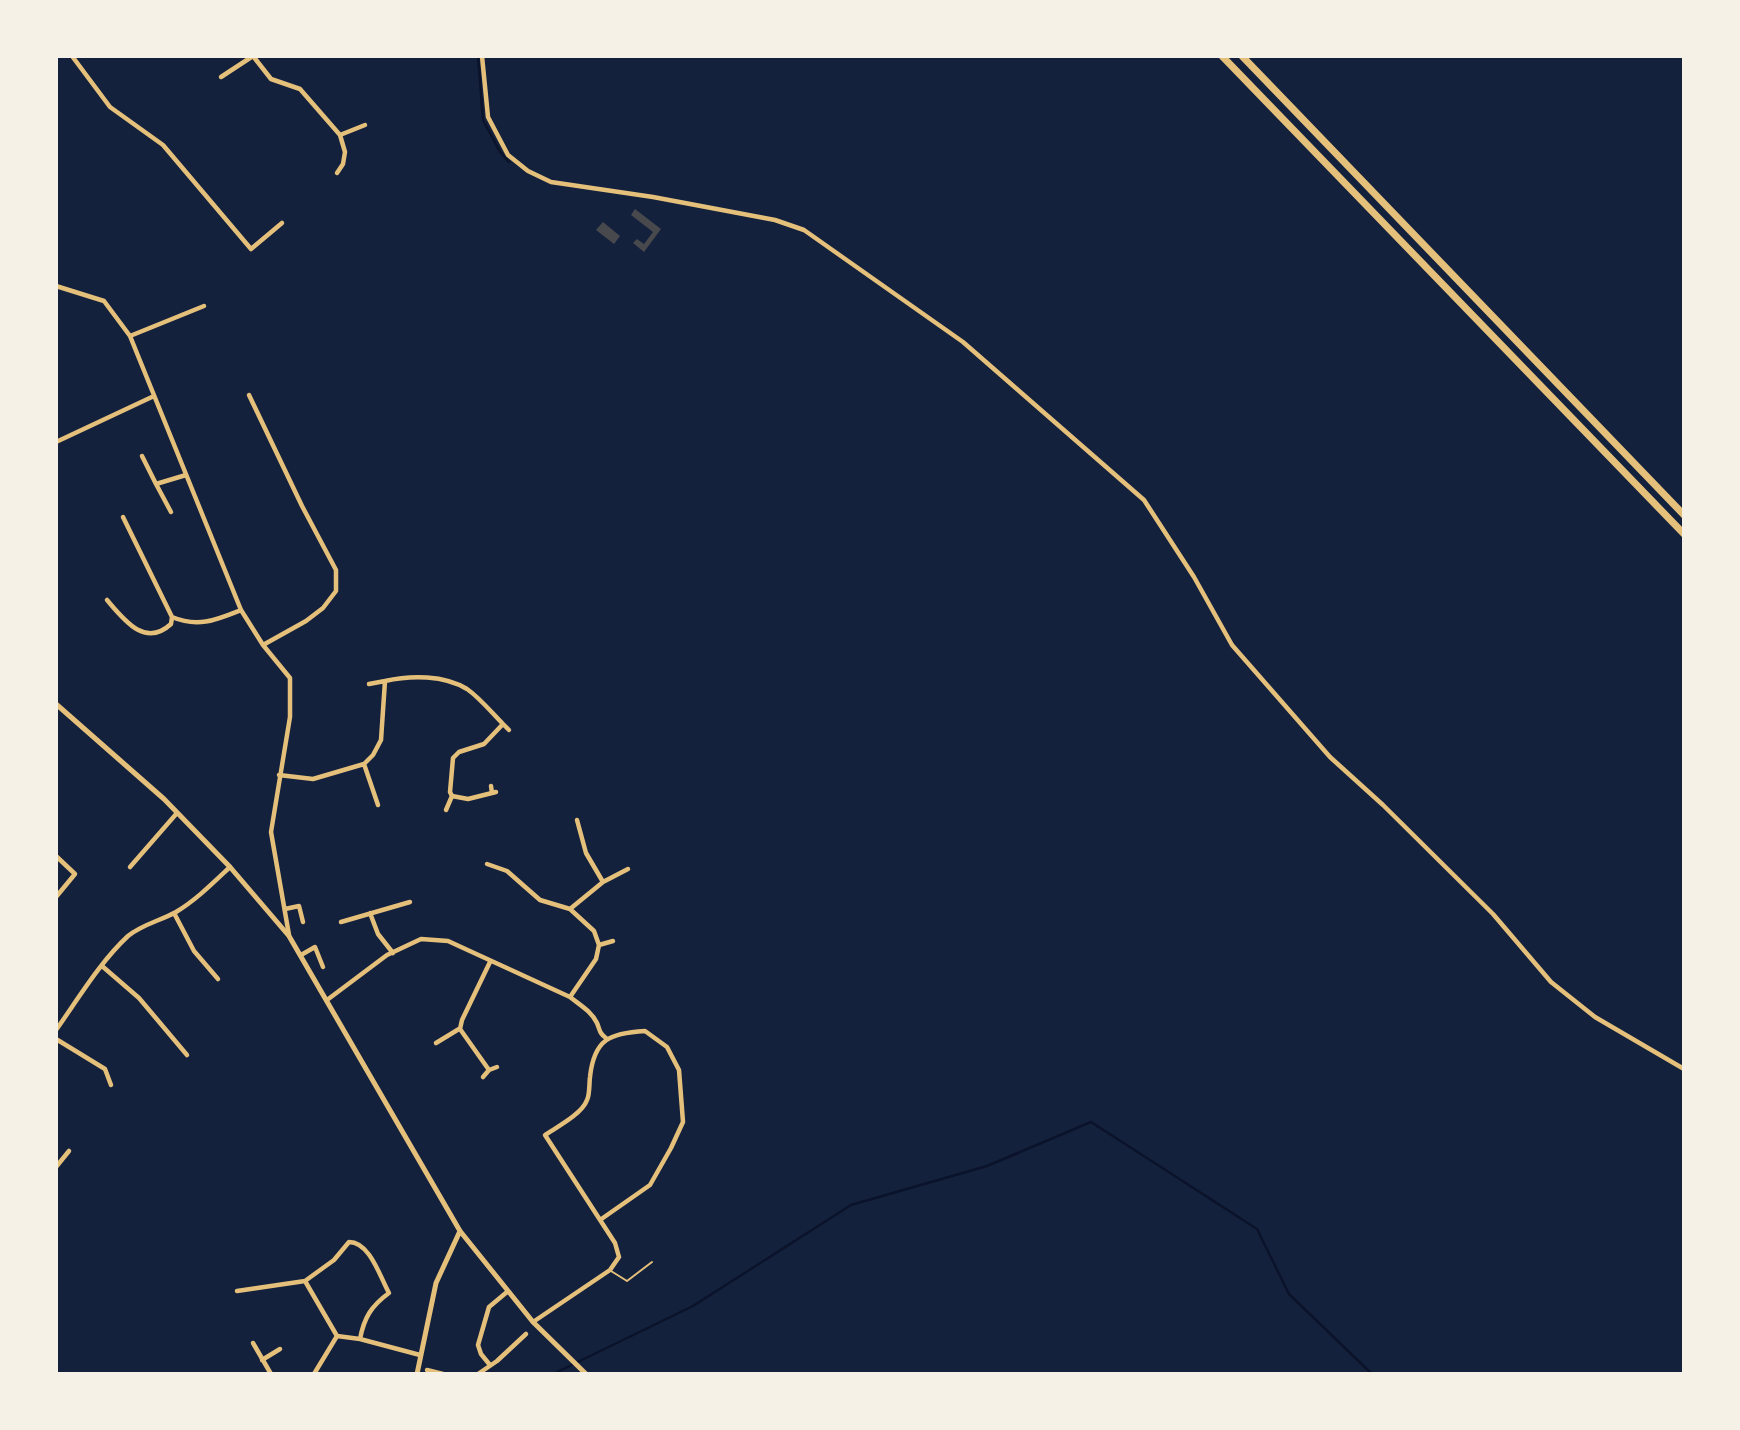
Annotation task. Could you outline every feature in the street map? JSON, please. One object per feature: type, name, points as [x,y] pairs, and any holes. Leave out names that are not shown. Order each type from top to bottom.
[{"type":"highway","points":[[1222,56],[1684,534]]},
{"type":"highway","points":[[1242,56],[1684,515]]},
{"type":"street","points":[[72,56],[110,107],[163,145],[251,249],[282,223]]},
{"type":"street","points":[[221,77],[253,56],[271,79],[300,89],[340,135],[345,152],[343,164],[337,173]]},
{"type":"street","points":[[482,56],[488,117],[508,155],[528,171],[551,182],[653,197],[775,220],[804,230],[963,342],[1144,500],[1194,577],[1232,645],[1331,757],[1383,804],[1493,914],[1551,982],[1595,1017],[1684,1069]]},
{"type":"street","points":[[340,135],[365,125]]},
{"type":"street","points":[[56,286],[104,301],[130,336],[241,610],[263,645],[290,678],[290,717],[271,832],[289,936]]},
{"type":"street","points":[[130,336],[204,306]]},
{"type":"street","points":[[249,395],[302,506],[337,570],[336,591],[323,608],[306,621],[263,645]]},
{"type":"street","points":[[56,442],[154,396]]},
{"type":"street","points":[[142,456],[171,512]]},
{"type":"street","points":[[156,484],[186,475]]},
{"type":"street","points":[[107,600],[129,626],[155,635],[162,633],[171,624],[172,617],[123,517]]},
{"type":"street","points":[[172,617],[186,623],[209,623],[241,610]]},
{"type":"street","points":[[369,684],[418,676],[458,685],[472,693],[509,730]]},
{"type":"street","points":[[279,775],[313,779],[364,764],[373,755],[381,740],[385,681]]},
{"type":"street","points":[[56,704],[177,813],[230,867],[289,936],[460,1231],[533,1322],[586,1374]]},
{"type":"street","points":[[491,786],[494,792],[463,799],[453,796],[450,792],[453,758],[459,752],[484,744],[503,724]]},
{"type":"street","points":[[364,764],[378,805]]},
{"type":"street","points":[[446,810],[453,796]]},
{"type":"street","points":[[130,867],[177,813]]},
{"type":"street","points":[[577,820],[586,852],[603,883]]},
{"type":"street","points":[[56,856],[75,874],[56,897]]},
{"type":"street","points":[[488,863],[507,871],[540,900],[570,909],[594,932],[599,945],[596,959],[570,997]]},
{"type":"street","points":[[56,1030],[102,966],[129,936],[150,921],[174,913],[230,867]]},
{"type":"street","points":[[570,909],[603,883],[628,869]]},
{"type":"street","points":[[341,922],[410,902]]},
{"type":"street","points":[[285,909],[299,906],[303,922]]},
{"type":"street","points":[[174,913],[194,951],[218,979]]},
{"type":"street","points":[[370,913],[378,934],[393,953]]},
{"type":"street","points":[[327,1000],[393,953],[421,939],[448,941],[570,997],[587,1009],[597,1023],[600,1034],[606,1038]]},
{"type":"street","points":[[599,945],[613,941]]},
{"type":"street","points":[[301,955],[315,947],[323,967]]},
{"type":"street","points":[[436,1044],[460,1029],[490,962]]},
{"type":"street","points":[[102,966],[139,998],[187,1055]]},
{"type":"street","points":[[460,1029],[489,1070]]},
{"type":"street","points":[[533,1322],[610,1270],[619,1256],[615,1243],[600,1220],[545,1135],[579,1111],[587,1100],[591,1063],[598,1047],[606,1038],[624,1032],[645,1031],[667,1047],[680,1070],[683,1122],[650,1185],[600,1220]]},
{"type":"street","points":[[56,1039],[105,1069],[111,1085]]},
{"type":"street","points":[[483,1077],[496,1067]]},
{"type":"street","points":[[56,1167],[69,1151]]},
{"type":"street","points":[[417,1374],[436,1283],[460,1231]]},
{"type":"street","points":[[237,1291],[305,1281],[334,1259],[349,1241],[357,1242],[365,1249],[389,1293],[373,1305],[363,1322],[360,1339]]},
{"type":"street","points":[[305,1281],[337,1336]]},
{"type":"street","points":[[490,1365],[478,1345],[489,1307],[507,1292]]},
{"type":"street","points":[[478,1374],[526,1334]]},
{"type":"street","points":[[337,1336],[360,1339],[421,1355]]},
{"type":"street","points":[[314,1374],[337,1336]]},
{"type":"street","points":[[253,1343],[271,1374]]},
{"type":"street","points":[[262,1360],[280,1349]]},
{"type":"street","points":[[427,1370],[443,1374]]},
{"type":"lane","points":[[610,1270],[627,1281],[652,1262]]},
{"type":"building","points":[[635,209],[661,229],[644,252],[633,243],[637,239],[644,244],[653,232],[631,215]]},
{"type":"building","points":[[603,222],[620,236],[614,244],[596,230]]},
{"type":"waterway","points":[[478,56],[483,120],[500,152],[509,162]]},
{"type":"waterway","points":[[553,1374],[693,1306],[851,1205],[987,1166],[1091,1122],[1257,1229],[1289,1294],[1372,1374]]}]
